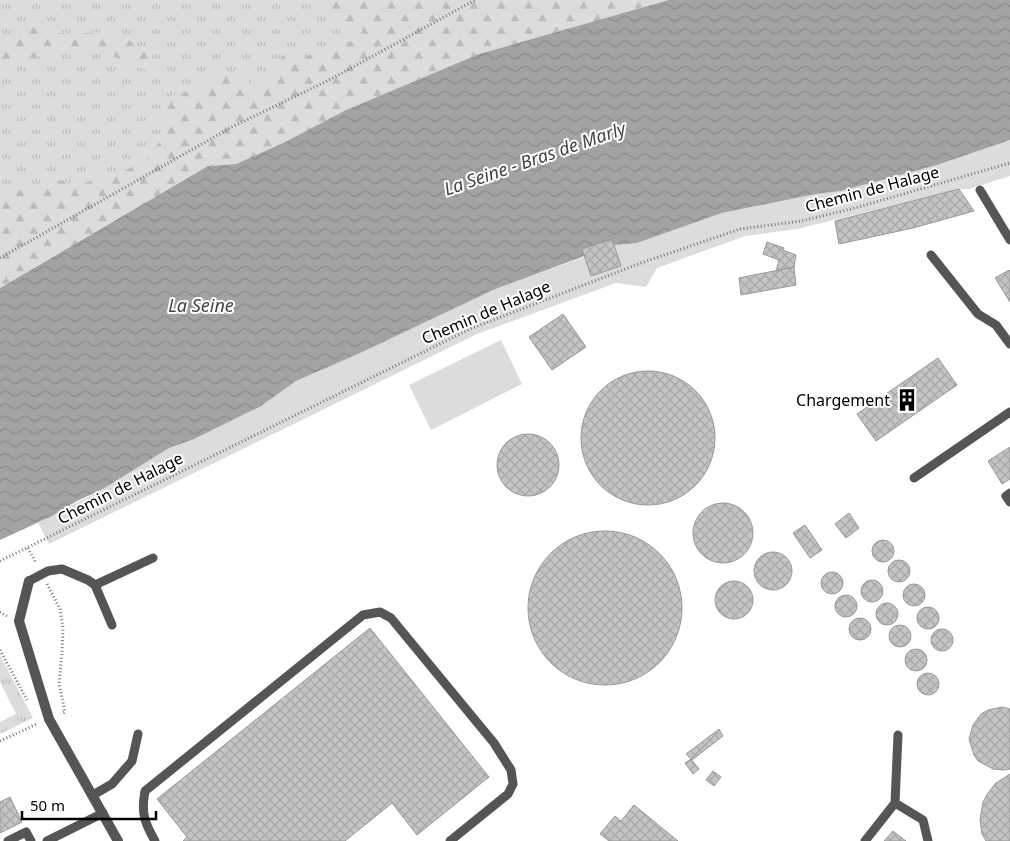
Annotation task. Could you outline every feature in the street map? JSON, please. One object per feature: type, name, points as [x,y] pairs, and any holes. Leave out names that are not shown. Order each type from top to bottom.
[{"type":"street","points":[[30,581],[19,621],[50,719],[118,841]]},
{"type":"lane","points":[[980,190],[1010,240]]},
{"type":"lane","points":[[931,255],[978,314],[996,325],[1010,344]]},
{"type":"lane","points":[[914,478],[1010,412]]},
{"type":"lane","points":[[1010,493],[1006,496],[1010,502]]},
{"type":"lane","points":[[95,585],[153,558]]},
{"type":"lane","points":[[30,581],[48,571],[62,569],[88,580],[95,585],[112,625]]},
{"type":"lane","points":[[155,841],[149,830],[142,808],[145,790],[363,615],[380,612],[392,618],[494,743],[511,770],[513,784],[508,794],[450,841]]},
{"type":"lane","points":[[93,795],[112,784],[132,761],[138,734]]},
{"type":"lane","points":[[864,841],[896,803],[898,735]]},
{"type":"lane","points":[[896,803],[923,820],[928,841]]},
{"type":"lane","points":[[47,841],[103,813]]},
{"type":"lane","points":[[8,841],[26,832],[31,841]]},
{"type":"path","points":[[0,258],[232,128],[333,78],[475,0]]},
{"type":"path","name":"Chemin de Halage","points":[[0,561],[470,329],[641,263],[740,230],[800,221],[855,208],[1010,163]]},
{"type":"path","points":[[28,548],[60,609],[63,628],[58,684],[65,712],[57,716]]},
{"type":"path","points":[[0,741],[40,723]]},
{"type":"green space","points":[[0,0],[475,0],[0,258]]},
{"type":"green space","points":[[323,0],[667,0],[479,54],[346,110],[283,143],[236,164],[208,166],[0,288],[0,196],[51,180],[75,186],[128,169],[145,160],[164,137],[166,112],[173,95],[196,90],[205,81],[222,74],[242,75],[252,84],[260,84],[274,79],[280,59],[292,50],[298,49],[306,56],[338,47],[359,35],[363,30],[359,25],[335,23]]},
{"type":"green space","points":[[19,23],[67,35],[97,32],[129,40],[147,54],[150,72],[99,51],[60,52],[0,65],[0,45],[12,38]]},
{"type":"green space","points":[[1010,140],[1010,176],[969,189],[959,189],[797,229],[745,236],[657,268],[646,287],[616,283],[477,334],[49,544],[38,523],[103,489],[169,448],[192,440],[261,406],[296,381],[493,290],[584,257],[612,239],[637,243],[722,213],[816,194],[841,191],[937,165]]},
{"type":"green space","points":[[501,340],[522,384],[431,430],[409,385]]},
{"type":"green space","points":[[0,655],[33,718],[0,734],[0,722],[16,714],[0,682]]},
{"type":"water","name":"La Seine","points":[[668,0],[1010,0],[1010,140],[937,165],[841,191],[816,194],[722,213],[637,243],[614,245],[493,290],[296,381],[261,406],[192,440],[169,448],[103,489],[77,501],[52,516],[0,540],[0,288],[208,166],[236,164],[283,143],[346,110],[479,54]]},
{"type":"building","points":[[959,189],[974,211],[913,228],[839,244],[835,221]]},
{"type":"building","points":[[612,239],[621,266],[591,276],[582,249]]},
{"type":"building","points":[[767,242],[796,255],[794,267],[776,271],[779,260],[763,254]]},
{"type":"building","points":[[794,267],[796,285],[741,295],[739,278]]},
{"type":"building","points":[[1010,271],[1010,302],[995,278]]},
{"type":"building","points":[[563,314],[586,347],[552,370],[529,337]]},
{"type":"building","name":"Chargement","points":[[938,358],[957,385],[876,441],[857,414]]},
{"type":"building","points":[[648,371],[674,376],[695,391],[710,412],[715,438],[710,464],[695,485],[674,500],[648,505],[622,500],[601,485],[586,464],[581,438],[586,412],[601,391],[622,376]]},
{"type":"building","points":[[522,434],[534,434],[550,443],[557,453],[559,465],[557,477],[550,487],[534,496],[522,496],[511,491],[502,482],[497,471],[497,459],[502,448],[511,439]]},
{"type":"building","points":[[1010,447],[1010,479],[1002,484],[988,461]]},
{"type":"building","points":[[723,503],[740,508],[748,516],[753,533],[748,550],[740,558],[723,563],[706,558],[698,550],[693,533],[698,516],[706,508]]},
{"type":"building","points":[[849,513],[859,528],[846,538],[835,524]]},
{"type":"building","points":[[805,525],[822,550],[810,558],[793,533]]},
{"type":"building","points":[[605,531],[620,532],[635,537],[660,553],[676,578],[681,593],[681,623],[676,638],[660,663],[635,679],[620,684],[605,685],[590,684],[575,679],[550,663],[534,638],[529,623],[528,608],[529,593],[534,578],[550,553],[575,537],[590,532]]},
{"type":"building","points":[[879,540],[887,540],[894,547],[894,555],[887,562],[879,562],[872,555],[872,547]]},
{"type":"building","points":[[773,552],[787,557],[792,571],[787,585],[773,590],[759,585],[754,571],[759,557]]},
{"type":"building","points":[[895,560],[903,560],[910,567],[910,575],[903,582],[895,582],[888,575],[888,567]]},
{"type":"building","points":[[832,572],[840,575],[843,583],[840,591],[832,594],[824,591],[821,583],[824,575]]},
{"type":"building","points":[[872,580],[880,583],[883,591],[880,599],[872,602],[864,599],[861,591],[864,583]]},
{"type":"building","points":[[734,581],[748,586],[753,600],[748,614],[734,619],[720,614],[715,600],[720,586]]},
{"type":"building","points":[[914,584],[922,587],[925,595],[922,603],[914,606],[906,603],[903,595],[906,587]]},
{"type":"building","points":[[846,595],[854,598],[857,606],[854,614],[846,617],[838,614],[835,606],[838,598]]},
{"type":"building","points":[[887,603],[895,606],[898,614],[895,622],[887,625],[879,622],[876,614],[879,606]]},
{"type":"building","points":[[928,607],[936,610],[939,618],[936,626],[928,629],[920,626],[917,618],[920,610]]},
{"type":"building","points":[[860,618],[868,621],[871,629],[868,637],[860,640],[852,637],[849,629],[852,621]]},
{"type":"building","points":[[900,625],[908,628],[911,636],[908,644],[900,647],[892,644],[889,636],[892,628]]},
{"type":"building","points":[[370,628],[489,777],[417,835],[392,803],[345,841],[183,841],[187,837],[157,799]]},
{"type":"building","points":[[942,629],[950,632],[953,640],[950,648],[942,651],[934,648],[931,640],[934,632]]},
{"type":"building","points":[[916,649],[924,652],[927,660],[924,668],[916,671],[908,668],[905,660],[908,652]]},
{"type":"building","points":[[928,673],[936,676],[939,684],[936,692],[928,695],[920,692],[917,684],[920,676]]},
{"type":"building","points":[[1002,707],[1010,709],[1010,769],[1003,770],[993,769],[978,761],[969,739],[973,725],[981,714],[988,710]]},
{"type":"building","points":[[719,729],[723,736],[692,760],[686,754]]},
{"type":"building","points":[[691,759],[699,769],[693,774],[685,763]]},
{"type":"building","points":[[713,771],[721,777],[714,786],[706,780]]},
{"type":"building","points":[[1010,774],[1010,841],[986,841],[982,834],[980,820],[983,802],[996,783]]},
{"type":"building","points":[[10,797],[22,822],[0,833],[0,802]]},
{"type":"building","points":[[634,805],[678,841],[609,841],[600,834],[615,816],[621,821]]},
{"type":"building","points":[[893,831],[906,841],[884,841]]},
{"type":"place","name":"Chargement","points":[[907,400]]},
{"type":"water label","name":"La Seine - Bras de Marly","points":[[535,159]]}]
